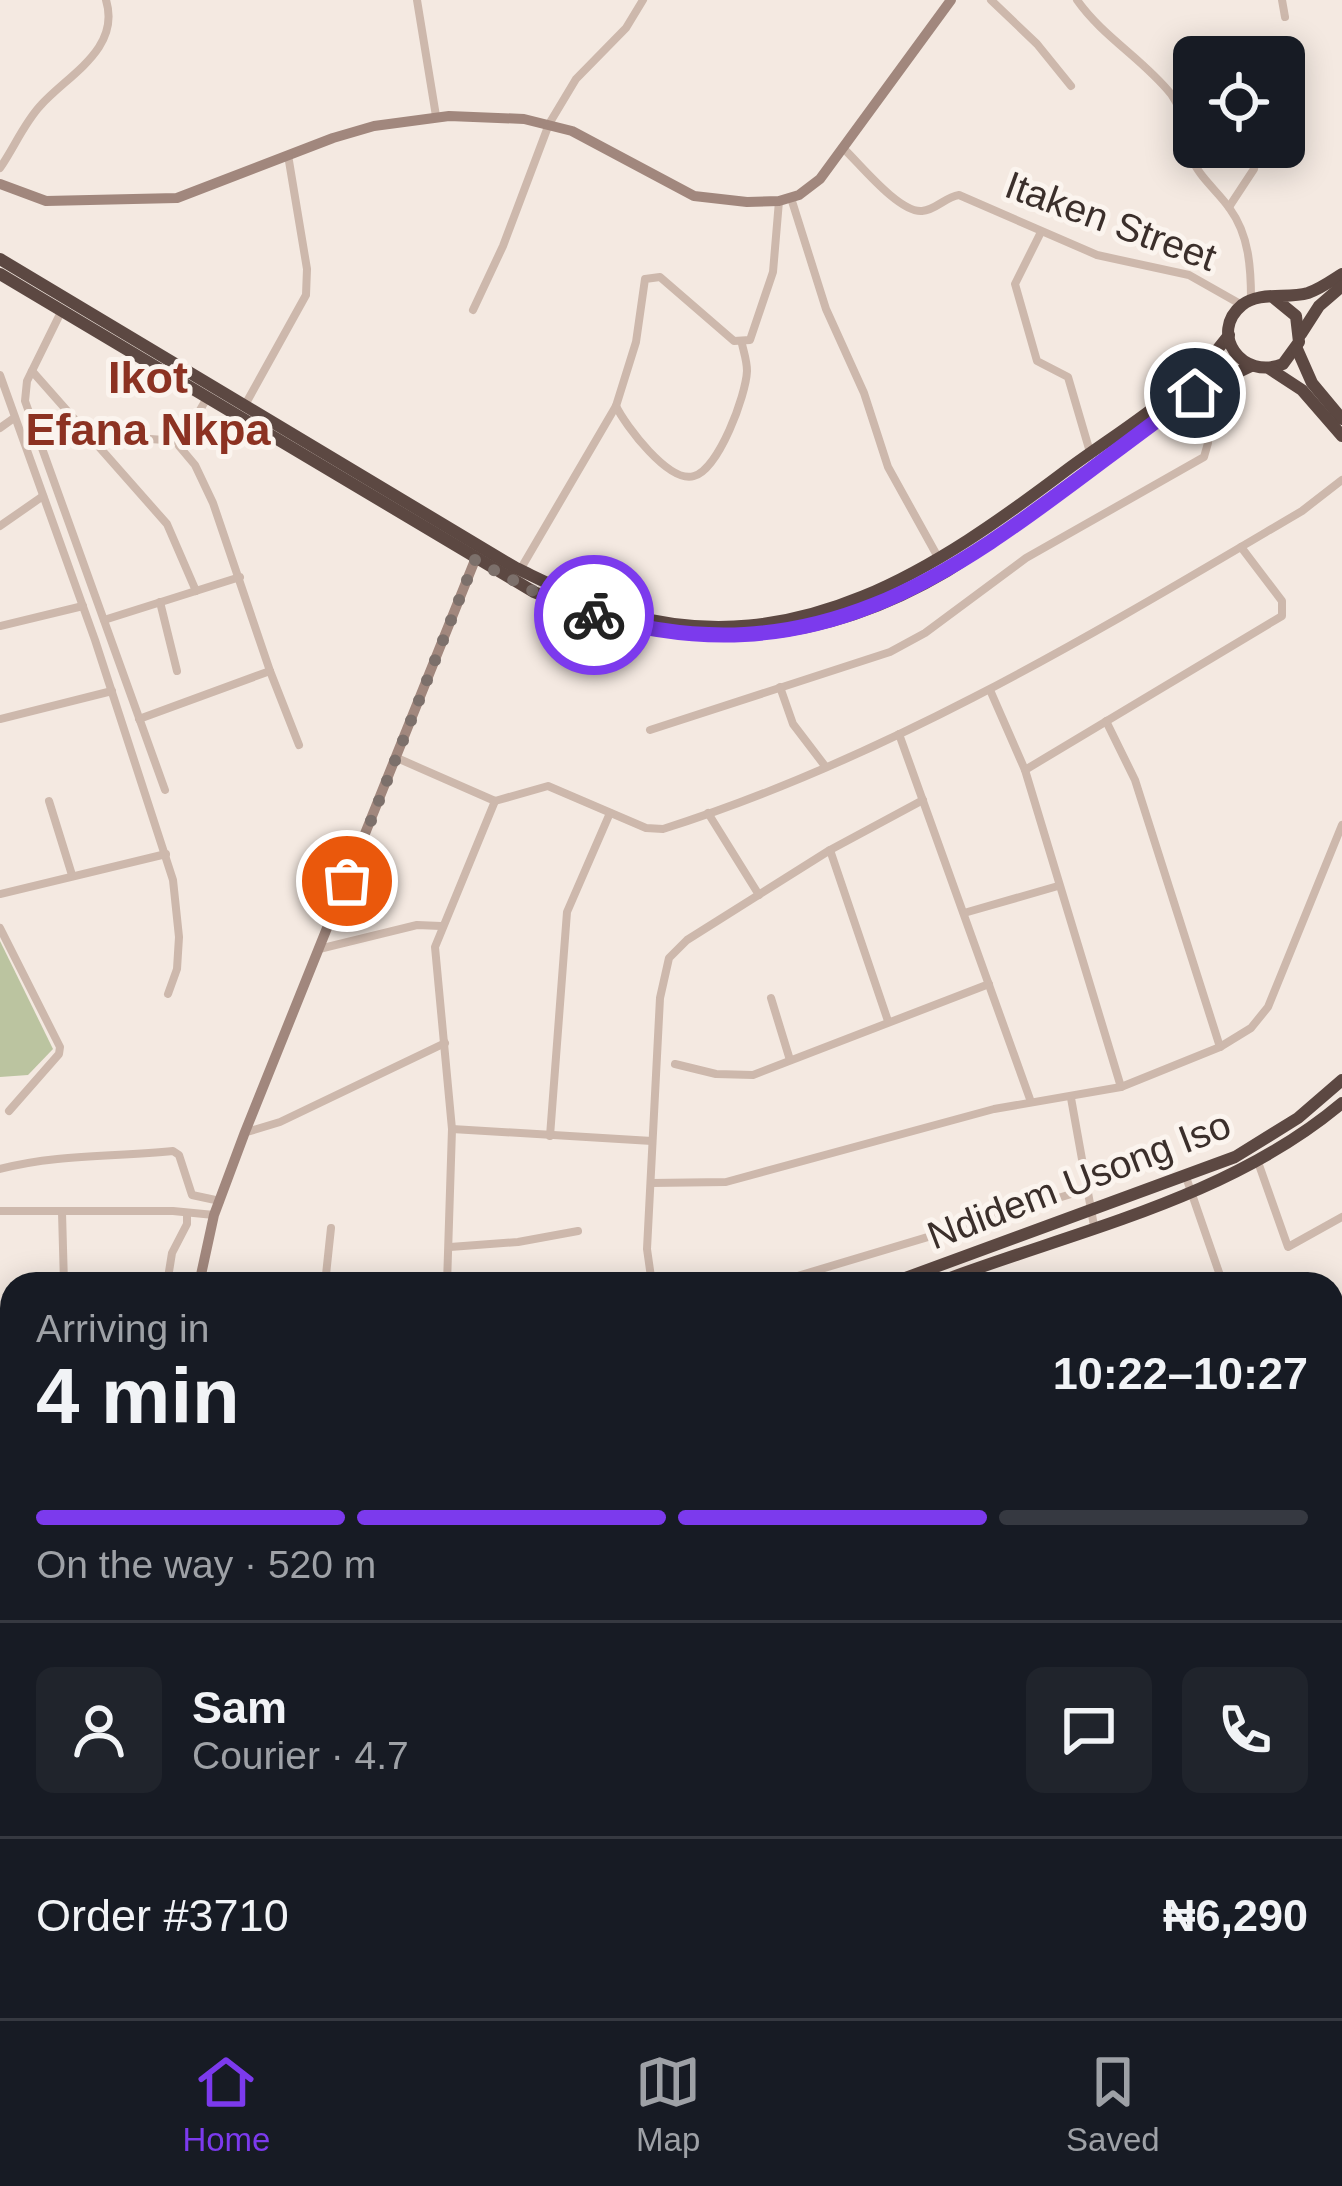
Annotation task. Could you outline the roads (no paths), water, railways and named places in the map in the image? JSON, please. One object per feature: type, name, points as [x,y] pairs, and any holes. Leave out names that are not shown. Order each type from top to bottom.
[{"type":"highway","points":[[0,260],[520,571],[628,615],[722,626],[833,609],[867,598],[940,560],[1189,382],[1229,335]]},
{"type":"highway","points":[[0,274],[475,560],[568,607],[644,630],[739,637],[812,628],[903,594],[948,570],[1195,393],[1251,366]]},
{"type":"highway","points":[[1342,274],[1309,292],[1246,302],[1230,324],[1229,335],[1232,348],[1251,366],[1270,369],[1302,390],[1342,436]]},
{"type":"highway","points":[[1270,369],[1289,360],[1319,306],[1342,286]]},
{"type":"highway","points":[[1274,298],[1291,308],[1312,383],[1342,419]]},
{"type":"highway","name":"Ndidem Usong Iso","points":[[922,1272],[1235,1157],[1298,1118],[1342,1080]]},
{"type":"highway","name":"Ndidem Usong Iso","points":[[967,1272],[1242,1172],[1308,1131],[1342,1102]]},
{"type":"highway","points":[[1235,1157],[1242,1172]]},
{"type":"street","points":[[0,168],[37,109],[96,53],[107,24],[106,0]]},
{"type":"street","points":[[417,0],[436,116]]},
{"type":"street","points":[[472,310],[503,246],[549,124],[576,79],[626,28],[644,0]]},
{"type":"street","points":[[0,184],[46,201],[158,200],[194,194],[374,126],[436,116],[491,116],[549,124],[591,140],[683,193],[718,200],[785,200],[820,179],[951,0]]},
{"type":"street","points":[[991,0],[1037,44],[1071,86]]},
{"type":"street","points":[[1077,0],[1179,107],[1195,164],[1229,207],[1249,255],[1246,302]]},
{"type":"street","points":[[1282,0],[1285,17]]},
{"type":"street","name":"Itaken Street","points":[[844,148],[911,209],[923,211],[959,195],[1097,255],[1189,275],[1246,302]]},
{"type":"street","points":[[244,406],[306,295],[308,269],[288,155]]},
{"type":"street","points":[[1229,207],[1255,168]]},
{"type":"street","points":[[520,571],[616,406],[628,376],[643,285],[649,276],[660,277],[734,341],[750,340],[773,272],[785,200]]},
{"type":"street","points":[[785,200],[864,393],[888,467],[940,560]]},
{"type":"street","points":[[1041,232],[1017,274],[1016,291],[1035,358],[1068,377],[1090,454]]},
{"type":"street","points":[[62,310],[32,370],[25,401],[165,790]]},
{"type":"street","points":[[616,406],[631,435],[645,442],[663,466],[685,477],[697,475],[712,462],[736,410],[747,372],[742,344]]},
{"type":"street","points":[[32,370],[167,524],[196,591]]},
{"type":"street","points":[[0,375],[166,854],[179,938],[177,969],[168,994]]},
{"type":"street","points":[[650,730],[904,646],[1026,558],[1204,457],[1208,443],[1195,393]]},
{"type":"street","points":[[207,397],[180,441],[180,450],[202,476],[299,745]]},
{"type":"street","points":[[0,428],[14,418]]},
{"type":"street","points":[[94,440],[121,436],[180,441]]},
{"type":"street","points":[[397,758],[495,801],[548,786],[655,830],[825,766],[990,690],[1302,511],[1342,480]]},
{"type":"street","points":[[0,526],[43,496]]},
{"type":"street","points":[[1024,770],[1282,616],[1282,602],[1241,547]]},
{"type":"street","points":[[202,1272],[214,1215],[245,1132],[475,560]]},
{"type":"street","points":[[104,620],[240,577]]},
{"type":"street","points":[[160,602],[177,671]]},
{"type":"street","points":[[0,626],[82,606]]},
{"type":"street","points":[[140,719],[269,671]]},
{"type":"street","points":[[780,687],[793,724],[825,766]]},
{"type":"street","points":[[990,690],[1024,770],[1121,1087]]},
{"type":"street","points":[[0,718],[112,691]]},
{"type":"street","points":[[1106,721],[1136,780],[1220,1047]]},
{"type":"street","points":[[899,734],[1031,1102]]},
{"type":"street","points":[[650,1272],[647,1249],[660,998],[669,958],[687,940],[830,850],[923,800]]},
{"type":"street","points":[[49,801],[72,875]]},
{"type":"street","points":[[448,1272],[452,1129],[435,960],[441,926],[495,801]]},
{"type":"street","points":[[550,1136],[567,912],[610,813]]},
{"type":"street","points":[[708,813],[759,895]]},
{"type":"street","points":[[651,1183],[727,1182],[1031,1102],[1121,1087],[1220,1047],[1251,1028],[1268,1007],[1342,825]]},
{"type":"street","points":[[830,850],[888,1021]]},
{"type":"street","points":[[0,894],[166,854]]},
{"type":"street","points":[[964,913],[1058,886]]},
{"type":"street","points":[[319,950],[417,926],[441,926]]},
{"type":"street","points":[[0,928],[60,1047],[9,1111]]},
{"type":"street","points":[[675,1064],[739,1077],[989,984]]},
{"type":"street","points":[[771,998],[790,1060]]},
{"type":"street","points":[[245,1132],[280,1122],[445,1043]]},
{"type":"street","points":[[1071,1098],[1094,1226]]},
{"type":"street","points":[[452,1129],[652,1141]]},
{"type":"street","points":[[0,1169],[51,1156],[173,1151],[179,1155],[195,1198],[220,1201]]},
{"type":"street","points":[[1258,1162],[1288,1246],[1342,1217]]},
{"type":"street","points":[[1186,1178],[1219,1272]]},
{"type":"street","points":[[811,1272],[1088,1189]]},
{"type":"street","points":[[0,1211],[214,1215]]},
{"type":"street","points":[[62,1212],[64,1272]]},
{"type":"street","points":[[169,1272],[187,1213]]},
{"type":"street","points":[[326,1272],[331,1228]]},
{"type":"street","points":[[450,1247],[578,1231]]},
{"type":"district","name":"Ikot Efana Nkpa","points":[[148,403]]}]
